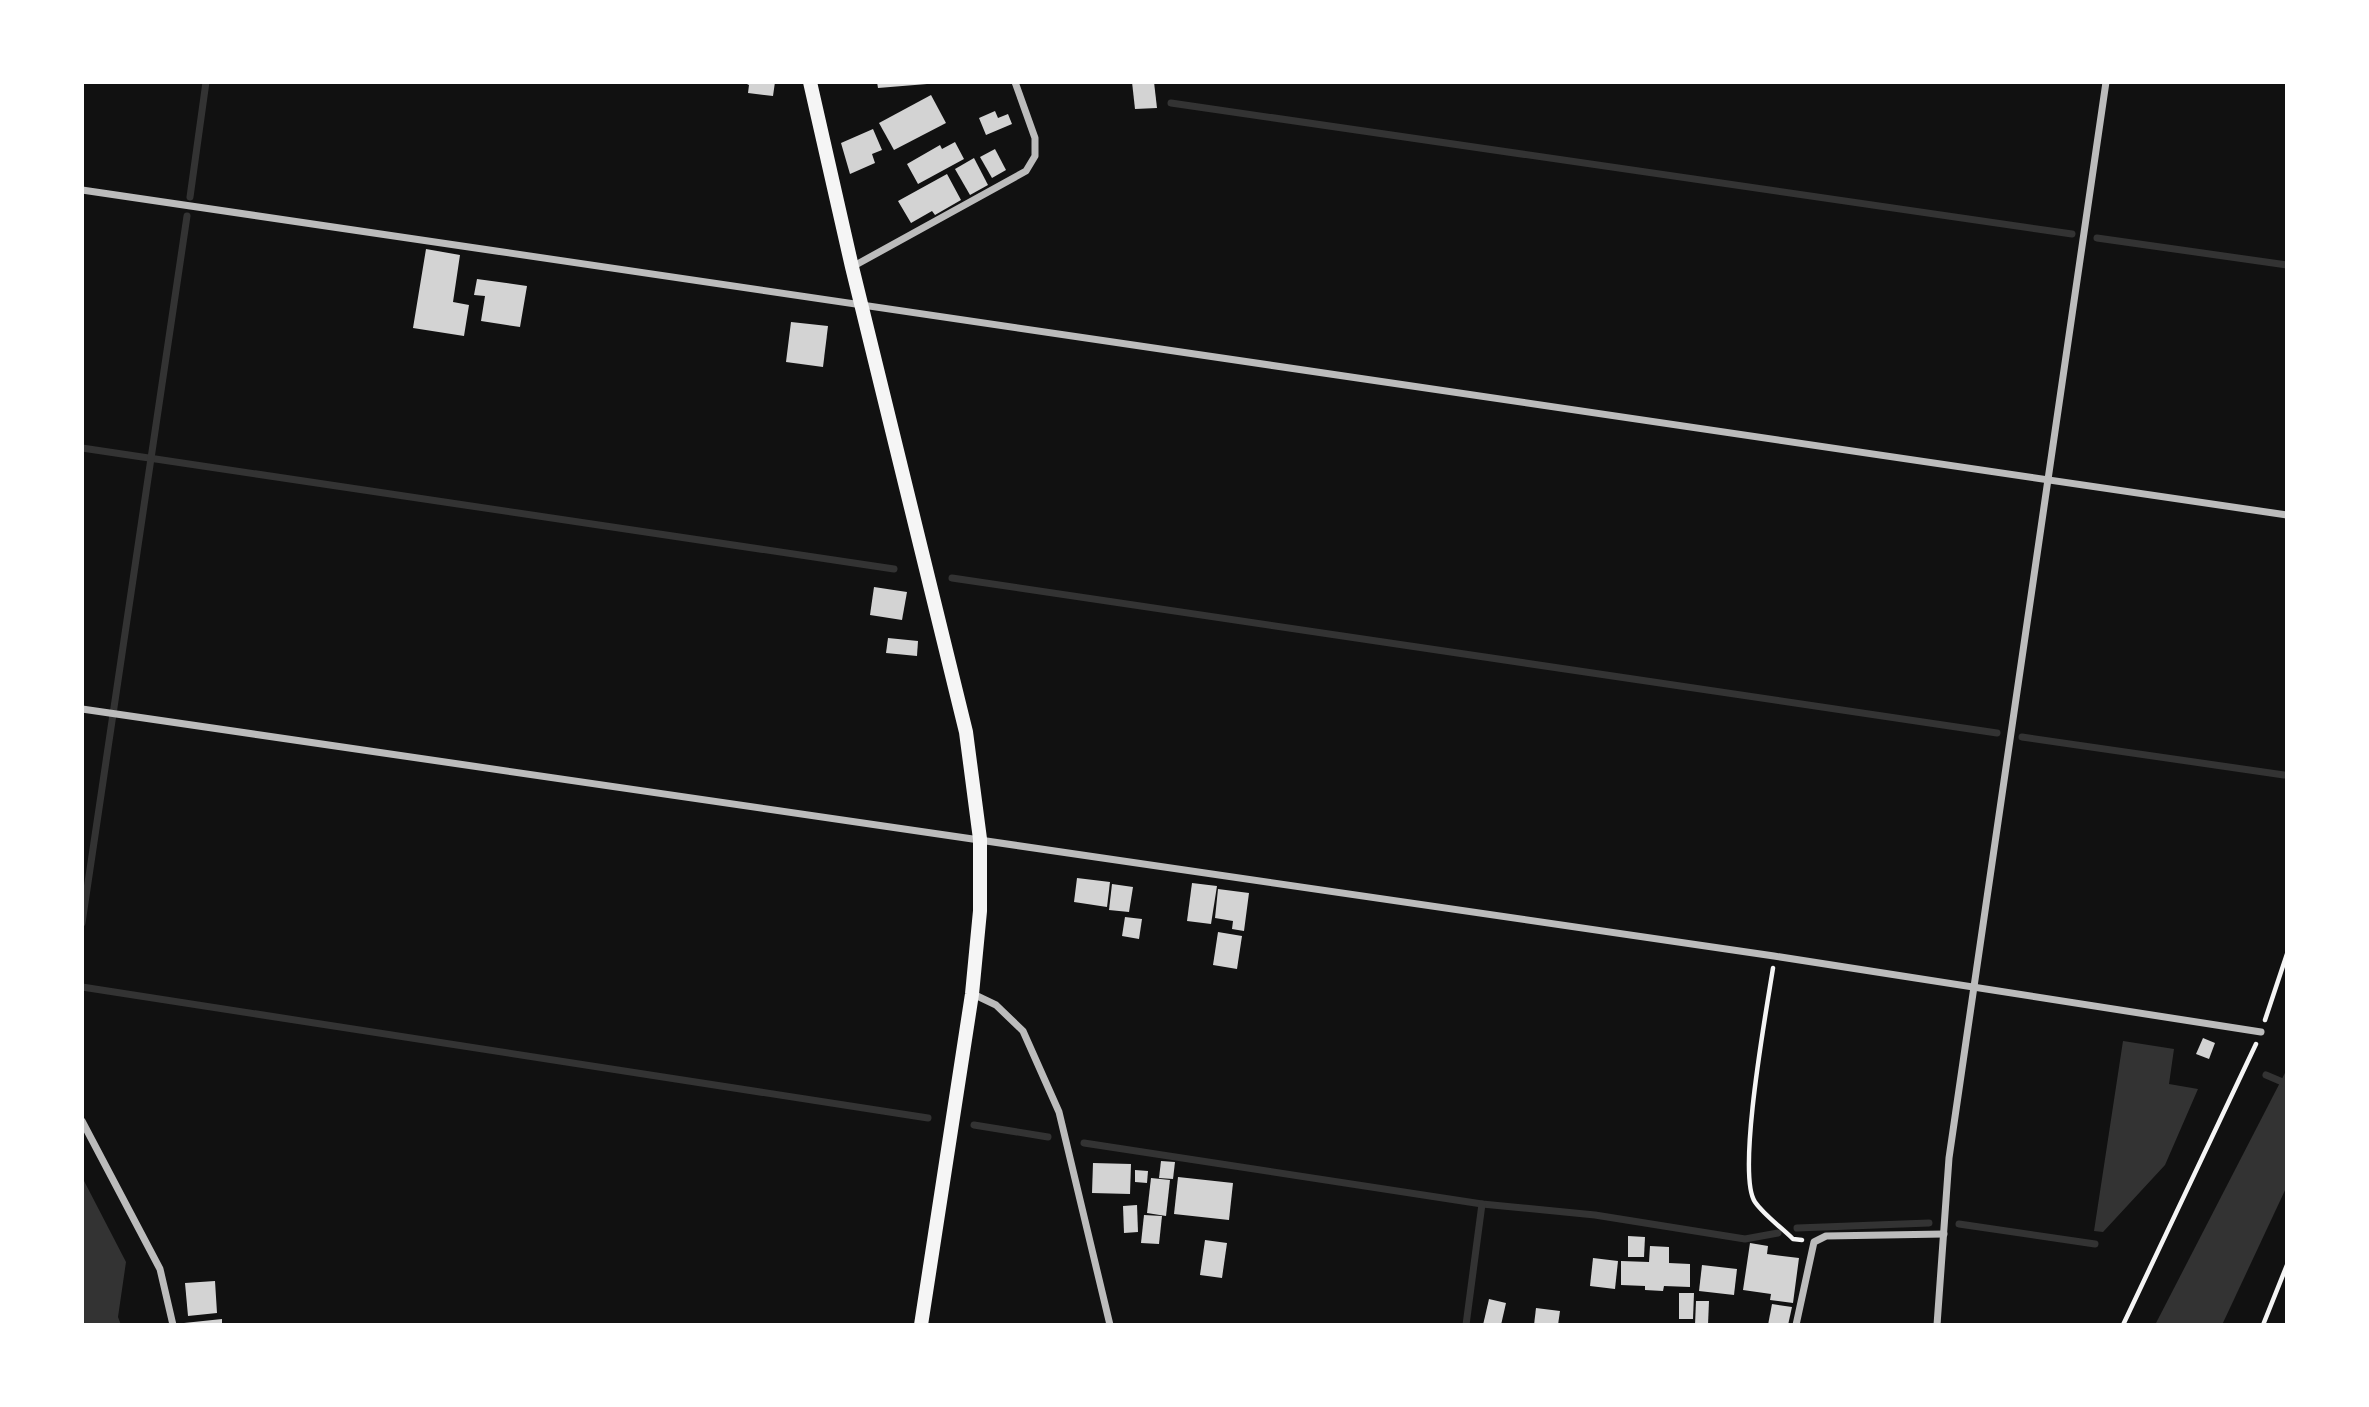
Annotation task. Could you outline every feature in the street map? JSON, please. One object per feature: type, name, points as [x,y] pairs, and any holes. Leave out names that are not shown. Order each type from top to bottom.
[{"type":"main road","points":[[810,82],[852,267],[966,732],[980,839],[980,911],[972,994],[921,1325]]},
{"type":"street","points":[[852,267],[1026,171],[1035,156],[1035,138],[1015,82]]},
{"type":"street","points":[[1937,1325],[1949,1158],[2106,82]]},
{"type":"street","points":[[82,190],[2287,515]]},
{"type":"street","points":[[82,709],[1774,956],[2262,1032]]},
{"type":"street","points":[[972,994],[996,1005],[1023,1031],[1059,1112],[1110,1325]]},
{"type":"street","points":[[82,1121],[126,1201],[159,1269],[173,1325]]},
{"type":"street","points":[[1796,1325],[1814,1242],[1826,1236],[1944,1234]]},
{"type":"path","points":[[2123,1325],[2262,1032],[2287,954]]},
{"type":"path","points":[[1774,956],[1751,1116],[1748,1173],[1753,1200],[1793,1239],[1814,1242]]},
{"type":"path","points":[[2263,1325],[2287,1265]]},
{"type":"shaded area","points":[[2123,1041],[2174,1049],[2169,1084],[2198,1089],[2165,1165],[2103,1232],[2094,1231]]},
{"type":"shaded area","points":[[2287,1069],[2287,1186],[2222,1325],[2155,1325]]},
{"type":"shaded area","points":[[82,1177],[126,1262],[118,1317],[121,1325],[82,1325]]},
{"type":"building","points":[[743,82],[775,82],[773,96],[748,93],[749,85]]},
{"type":"building","points":[[877,82],[927,82],[927,84],[878,88]]},
{"type":"building","points":[[1132,82],[1154,82],[1157,108],[1135,109]]},
{"type":"building","points":[[931,95],[946,123],[894,150],[879,123]]},
{"type":"building","points":[[995,111],[998,118],[1008,114],[1012,124],[986,135],[979,118]]},
{"type":"building","points":[[873,129],[882,150],[872,154],[875,163],[850,174],[841,143]]},
{"type":"building","points":[[955,142],[964,159],[918,184],[907,164],[940,145],[942,149]]},
{"type":"building","points":[[995,149],[1006,170],[992,178],[980,157]]},
{"type":"building","points":[[974,158],[988,185],[970,195],[955,169]]},
{"type":"building","points":[[947,174],[961,200],[935,215],[932,211],[911,223],[898,201]]},
{"type":"building","points":[[426,249],[460,255],[453,302],[469,305],[464,336],[413,328]]},
{"type":"building","points":[[477,279],[527,286],[520,327],[481,321],[485,296],[474,295]]},
{"type":"building","points":[[791,322],[828,326],[823,367],[786,362]]},
{"type":"building","points":[[874,587],[907,592],[902,620],[870,615]]},
{"type":"building","points":[[888,638],[918,641],[917,656],[886,653]]},
{"type":"building","points":[[1077,878],[1110,882],[1107,907],[1074,902]]},
{"type":"building","points":[[1192,883],[1217,886],[1211,924],[1187,921]]},
{"type":"building","points":[[1112,884],[1133,887],[1129,912],[1109,910]]},
{"type":"building","points":[[1218,889],[1249,893],[1244,931],[1232,929],[1233,921],[1215,918]]},
{"type":"building","points":[[1125,917],[1142,919],[1139,939],[1122,936]]},
{"type":"building","points":[[1218,932],[1242,936],[1237,969],[1213,965]]},
{"type":"building","points":[[2203,1038],[2215,1043],[2209,1059],[2196,1054]]},
{"type":"building","points":[[1161,1161],[1175,1162],[1173,1179],[1159,1178]]},
{"type":"building","points":[[1093,1163],[1131,1164],[1130,1194],[1092,1193]]},
{"type":"building","points":[[1135,1170],[1148,1171],[1147,1183],[1135,1182]]},
{"type":"building","points":[[1178,1177],[1233,1183],[1229,1220],[1174,1214]]},
{"type":"building","points":[[1151,1178],[1170,1180],[1166,1216],[1147,1213]]},
{"type":"building","points":[[1137,1205],[1138,1232],[1124,1233],[1123,1206]]},
{"type":"building","points":[[1144,1215],[1162,1216],[1159,1244],[1141,1243]]},
{"type":"building","points":[[1628,1236],[1645,1237],[1644,1257],[1628,1257]]},
{"type":"building","points":[[1205,1240],[1227,1243],[1222,1278],[1200,1275]]},
{"type":"building","points":[[1750,1243],[1768,1246],[1767,1254],[1799,1258],[1793,1303],[1770,1300],[1771,1294],[1743,1290]]},
{"type":"building","points":[[1650,1246],[1669,1247],[1669,1263],[1690,1264],[1690,1287],[1664,1286],[1663,1291],[1645,1290],[1645,1286],[1621,1285],[1621,1261],[1649,1262]]},
{"type":"building","points":[[1593,1258],[1618,1261],[1615,1289],[1590,1286]]},
{"type":"building","points":[[1702,1265],[1737,1269],[1734,1295],[1699,1291]]},
{"type":"building","points":[[215,1281],[217,1313],[188,1316],[185,1283]]},
{"type":"building","points":[[1679,1293],[1694,1293],[1693,1319],[1679,1319]]},
{"type":"building","points":[[1489,1299],[1506,1303],[1501,1325],[1483,1325]]},
{"type":"building","points":[[1696,1301],[1709,1301],[1708,1325],[1695,1325]]},
{"type":"building","points":[[1772,1304],[1792,1307],[1788,1325],[1768,1325]]},
{"type":"building","points":[[1536,1308],[1560,1311],[1558,1325],[1534,1325]]},
{"type":"building","points":[[222,1319],[222,1325],[184,1325],[184,1323]]},
{"type":"waterway","points":[[190,197],[206,82]]},
{"type":"waterway","points":[[1171,103],[2072,234]]},
{"type":"waterway","points":[[82,923],[187,216]]},
{"type":"waterway","points":[[2097,238],[2287,265]]},
{"type":"waterway","points":[[82,448],[894,569]]},
{"type":"waterway","points":[[952,578],[1997,733]]},
{"type":"waterway","points":[[2022,737],[2284,775]]},
{"type":"waterway","points":[[82,987],[928,1118]]},
{"type":"waterway","points":[[2266,1075],[2287,1084]]},
{"type":"waterway","points":[[974,1125],[1048,1137]]},
{"type":"waterway","points":[[1084,1143],[1482,1204],[1595,1215],[1745,1239],[1778,1233]]},
{"type":"waterway","points":[[1466,1325],[1482,1204]]},
{"type":"waterway","points":[[1797,1228],[1929,1223]]},
{"type":"waterway","points":[[1959,1224],[2095,1244]]}]
